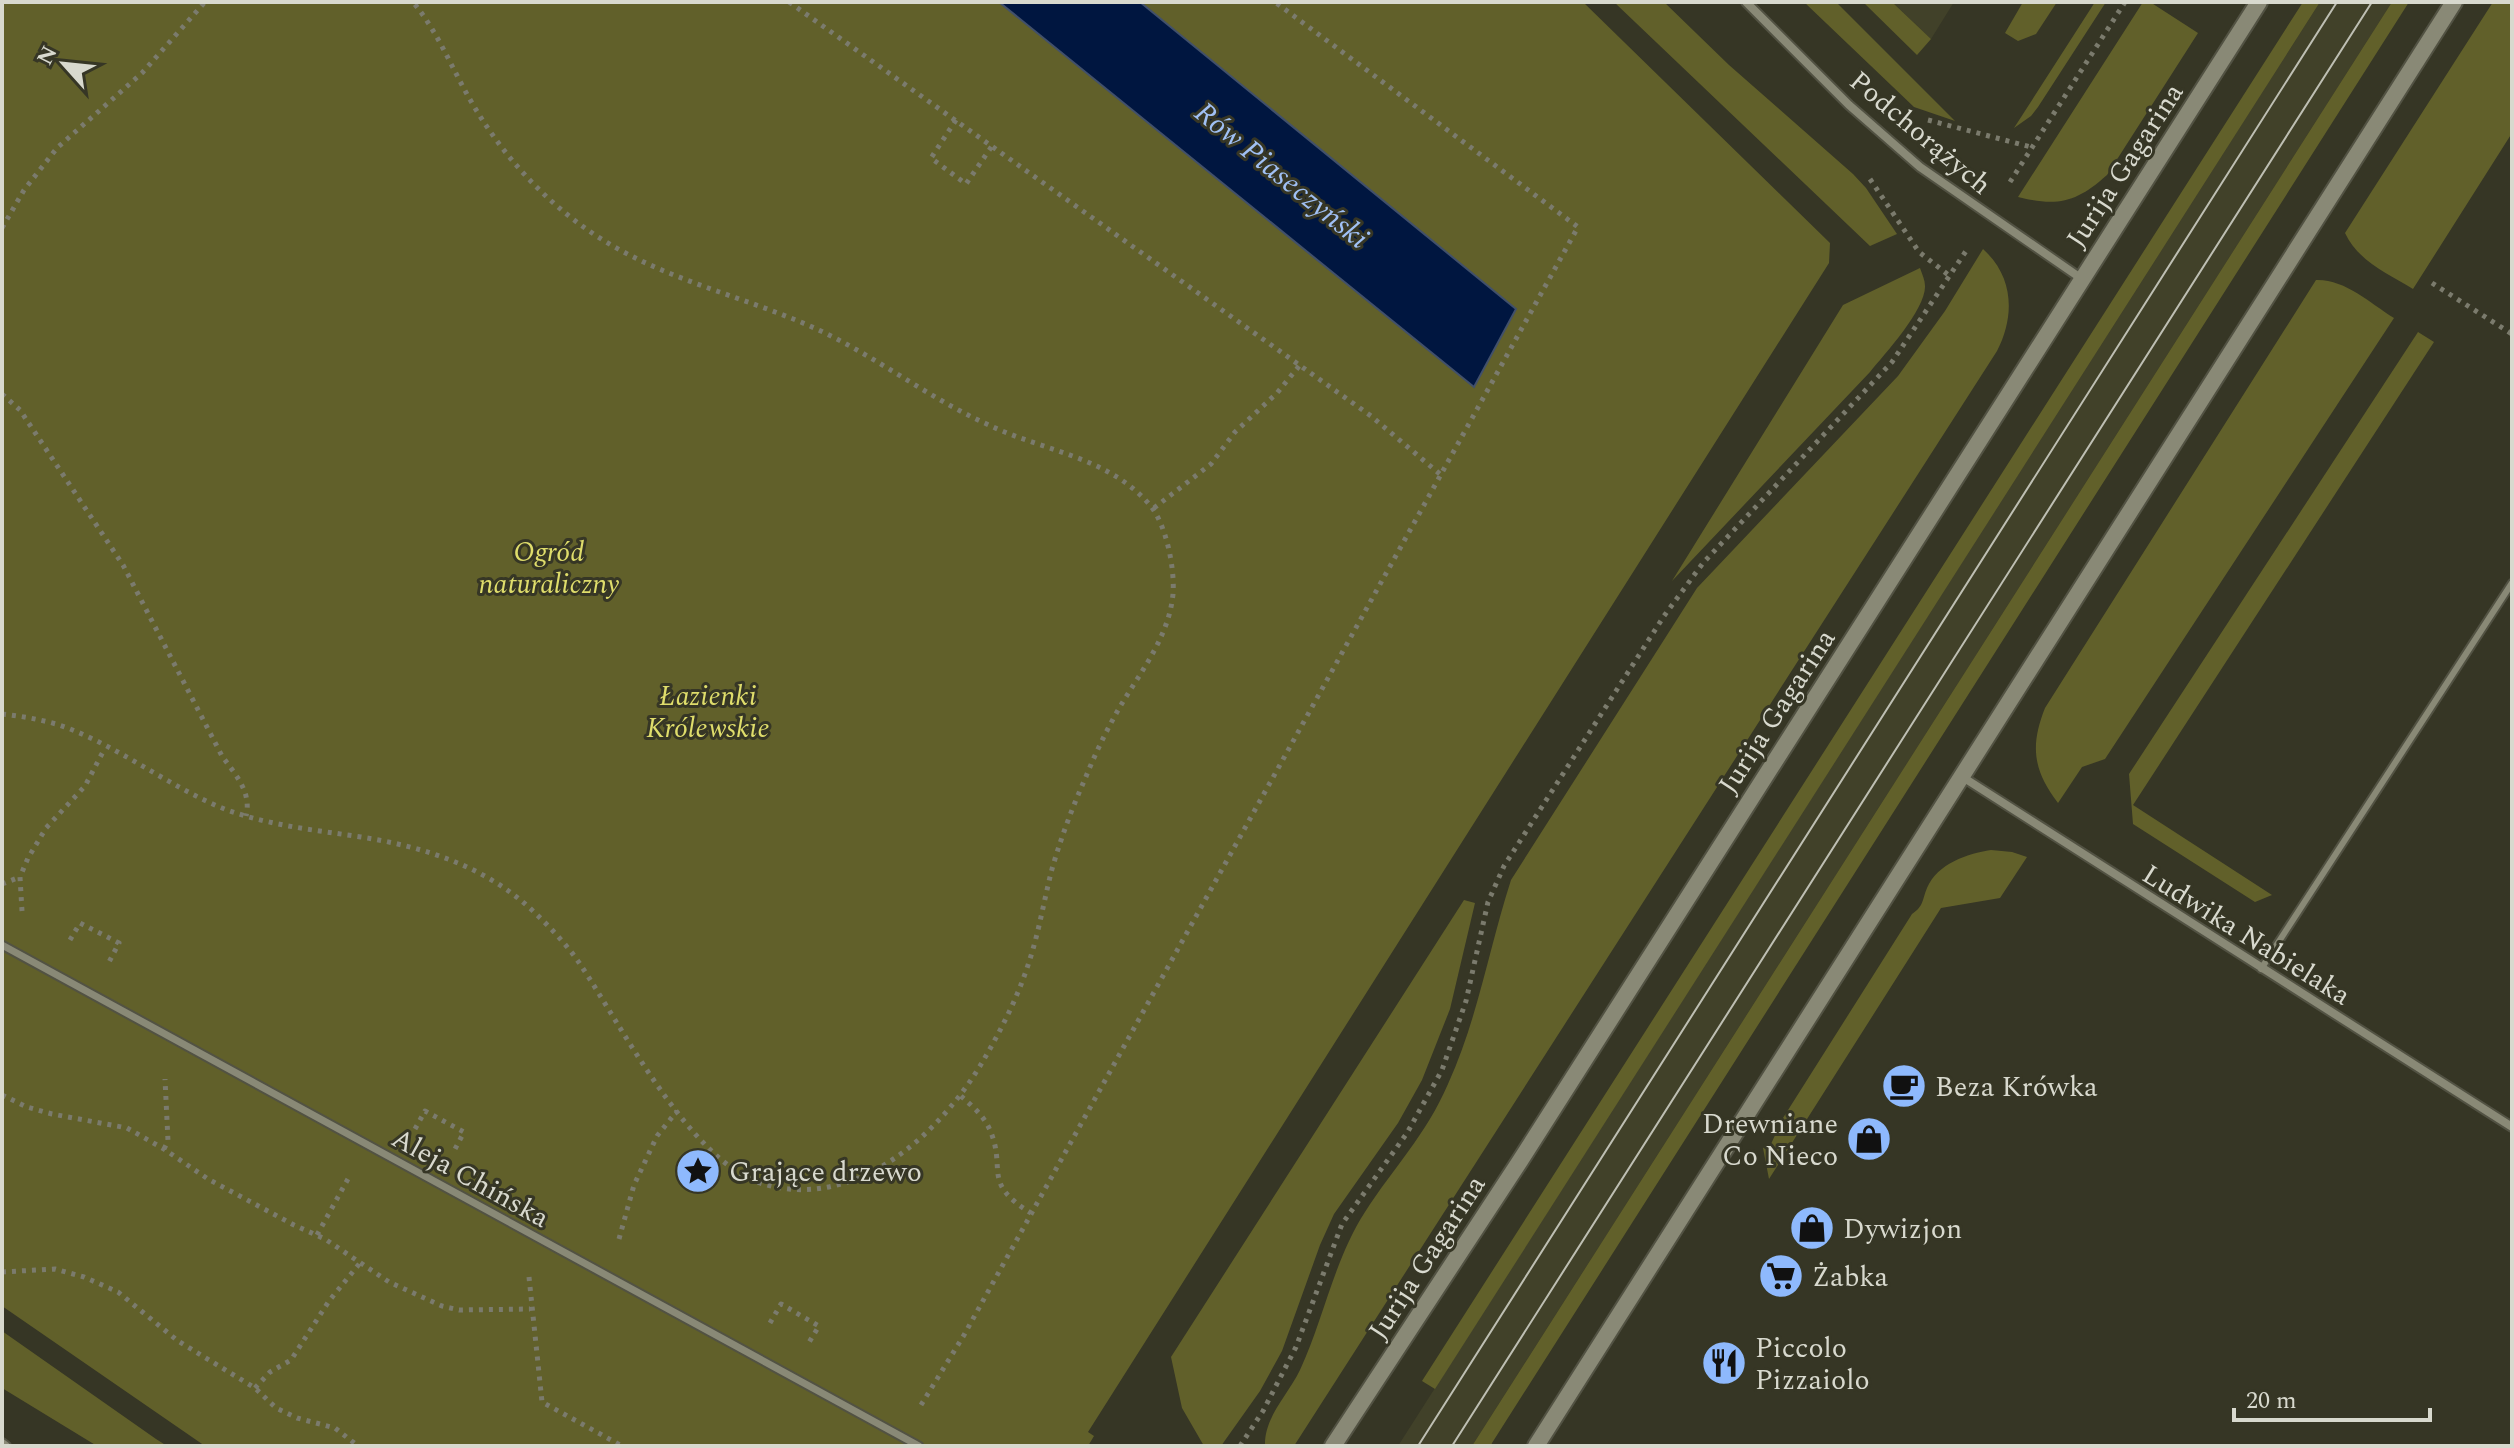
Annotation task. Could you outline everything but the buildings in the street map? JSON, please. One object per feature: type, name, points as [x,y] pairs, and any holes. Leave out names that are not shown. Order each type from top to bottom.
[{"type":"main road","name":"Jurija Gagarina","points":[[1333,1446],[1537,1134],[2259,2]]},
{"type":"main road","points":[[1536,1446],[2454,2]]},
{"type":"street","name":"Podchorążych","points":[[1746,2],[1849,105],[1920,167],[2082,279]]},
{"type":"street","name":"Ludwika Nabielaka","points":[[1960,776],[2512,1127]]},
{"type":"street","name":"Aleja Chińska","points":[[2,945],[919,1446]]},
{"type":"lane","points":[[2261,969],[2512,583]]},
{"type":"path","points":[[2,228],[24,190],[57,148],[142,73],[205,2]]},
{"type":"path","points":[[2,714],[64,727],[174,786],[246,816],[302,830],[363,837],[424,850],[478,871],[538,916],[570,951],[677,1111],[711,1152],[759,1183],[807,1190],[823,1189],[859,1179],[895,1159],[961,1096],[999,1033],[1017,995],[1041,922],[1055,860],[1082,784],[1116,713],[1149,660],[1168,619],[1173,595],[1171,558],[1154,508],[1120,479],[1091,462],[984,423],[826,334],[750,302],[677,277],[593,234],[537,187],[491,134],[466,94],[437,34],[413,2]]},
{"type":"path","points":[[789,2],[1371,416],[1441,475]]},
{"type":"path","points":[[902,1437],[964,1335],[1578,227],[1275,2]]},
{"type":"path","points":[[2004,191],[2125,2]]},
{"type":"path","points":[[1849,105],[1862,167],[1919,252],[1951,277]]},
{"type":"path","points":[[1921,118],[2031,147]]},
{"type":"path","points":[[956,120],[931,158],[966,184],[992,146]]},
{"type":"path","points":[[1240,1446],[1270,1400],[1296,1347],[1342,1224],[1407,1133],[1442,1070],[1466,1001],[1488,902],[1504,866],[1664,616],[1703,563],[1892,362],[1972,242]]},
{"type":"path","points":[[2432,283],[2512,334]]},
{"type":"path","points":[[1154,508],[1211,464],[1235,432],[1277,393],[1300,365]]},
{"type":"path","points":[[2,394],[20,410],[123,565],[222,756],[242,783],[249,805],[246,816]]},
{"type":"path","points":[[22,956],[28,931],[23,916],[20,877],[37,840],[85,786],[105,748]]},
{"type":"path","points":[[2,884],[20,877]]},
{"type":"path","points":[[164,1149],[168,1141],[164,1086],[166,1064],[178,1041]]},
{"type":"path","points":[[2,1095],[52,1114],[127,1128],[208,1179],[317,1235],[389,1282],[442,1306],[459,1310],[530,1309]]},
{"type":"path","points":[[961,1096],[979,1112],[989,1128],[996,1171],[1006,1196],[1031,1213]]},
{"type":"path","points":[[602,1273],[621,1234],[634,1185],[657,1136],[677,1111]]},
{"type":"path","points":[[317,1235],[366,1145]]},
{"type":"path","points":[[539,1239],[528,1262],[530,1309],[542,1402],[619,1445]]},
{"type":"path","points":[[255,1388],[270,1372],[291,1360],[329,1301],[360,1263]]},
{"type":"path","points":[[2,1272],[55,1269],[84,1277],[118,1292],[178,1341],[255,1388],[276,1408],[297,1418],[335,1428],[358,1446]]},
{"type":"shaded area","points":[[1892,2],[1954,2],[1931,39]]},
{"type":"shaded area","points":[[2320,2],[2392,2],[1472,1446],[1398,1446]]},
{"type":"green space","name":"Łazienki Królewskie","points":[[2,2],[1583,2],[1830,243],[1829,263],[1088,1432],[1094,1436],[1088,1446],[205,1446],[2,1306]]},
{"type":"green space","points":[[1614,2],[1664,2],[1729,65],[1853,174],[1897,234],[1870,246]]},
{"type":"green space","points":[[1804,2],[1836,2],[1955,121],[1914,107]]},
{"type":"green space","points":[[1863,2],[1892,2],[1931,39],[1917,55]]},
{"type":"green space","points":[[2023,2],[2057,2],[2036,34],[2018,41],[2005,33]]},
{"type":"green space","points":[[2095,2],[2106,2],[2038,107],[2014,128]]},
{"type":"green space","points":[[2143,2],[2150,2],[2198,33],[2107,175],[2086,191],[2066,200],[2045,202],[2018,197]]},
{"type":"green space","points":[[2303,2],[2320,2],[1435,1389],[1422,1381]]},
{"type":"green space","points":[[2392,2],[2409,2],[1491,1446],[1472,1446]]},
{"type":"green space","points":[[2493,2],[2512,2],[2512,133],[2413,289],[2365,259],[2345,233]]},
{"type":"green space","points":[[1983,249],[2001,272],[2008,297],[2007,324],[1997,351],[1294,1446],[1265,1446],[1268,1425],[1300,1370],[1354,1230],[1420,1135],[1448,1084],[1475,1008],[1511,880],[1697,588],[1898,376],[1945,311]]},
{"type":"green space","points":[[1920,268],[1925,284],[1924,296],[1894,343],[1672,581],[1843,305]]},
{"type":"green space","points":[[2316,280],[2337,283],[2394,318],[2105,759],[2082,767],[2058,803],[2043,780],[2036,757],[2037,734],[2045,708]]},
{"type":"green space","points":[[2418,332],[2434,342],[2133,805],[2272,895],[2255,902],[2133,824],[2129,774]]},
{"type":"green space","points":[[1991,850],[2027,857],[2000,898],[1941,908],[1769,1179],[1763,1148],[1771,1144],[1783,1118],[1912,914],[1921,905],[1932,879],[1954,861]]},
{"type":"green space","points":[[1464,900],[1475,903],[1450,1009],[1422,1080],[1398,1123],[1334,1214],[1282,1351],[1260,1391],[1221,1446],[1204,1446],[1182,1408],[1171,1357]]},
{"type":"green space","points":[[2,1331],[167,1446],[97,1446],[2,1388]]},
{"type":"water","name":"Rów Piaseczyński","points":[[999,2],[1140,2],[1516,309],[1474,387]]},
{"type":"tram line","points":[[1418,1446],[2337,2]]},
{"type":"tram line","points":[[1452,1446],[2372,2]]},
{"type":"place","name":"Beza Krówka","points":[[1904,1086]]},
{"type":"place","name":"Drewniane Co Nieco","points":[[1869,1139]]},
{"type":"place","name":"Grające drzewo","points":[[698,1171]]},
{"type":"place","name":"Dywizjon","points":[[1812,1228]]},
{"type":"place","name":"Żabka","points":[[1781,1276]]},
{"type":"place","name":"Piccolo Pizzaiolo","points":[[1724,1363]]},
{"type":"park label","name":"Ogród naturaliczny","points":[[549,567]]}]
